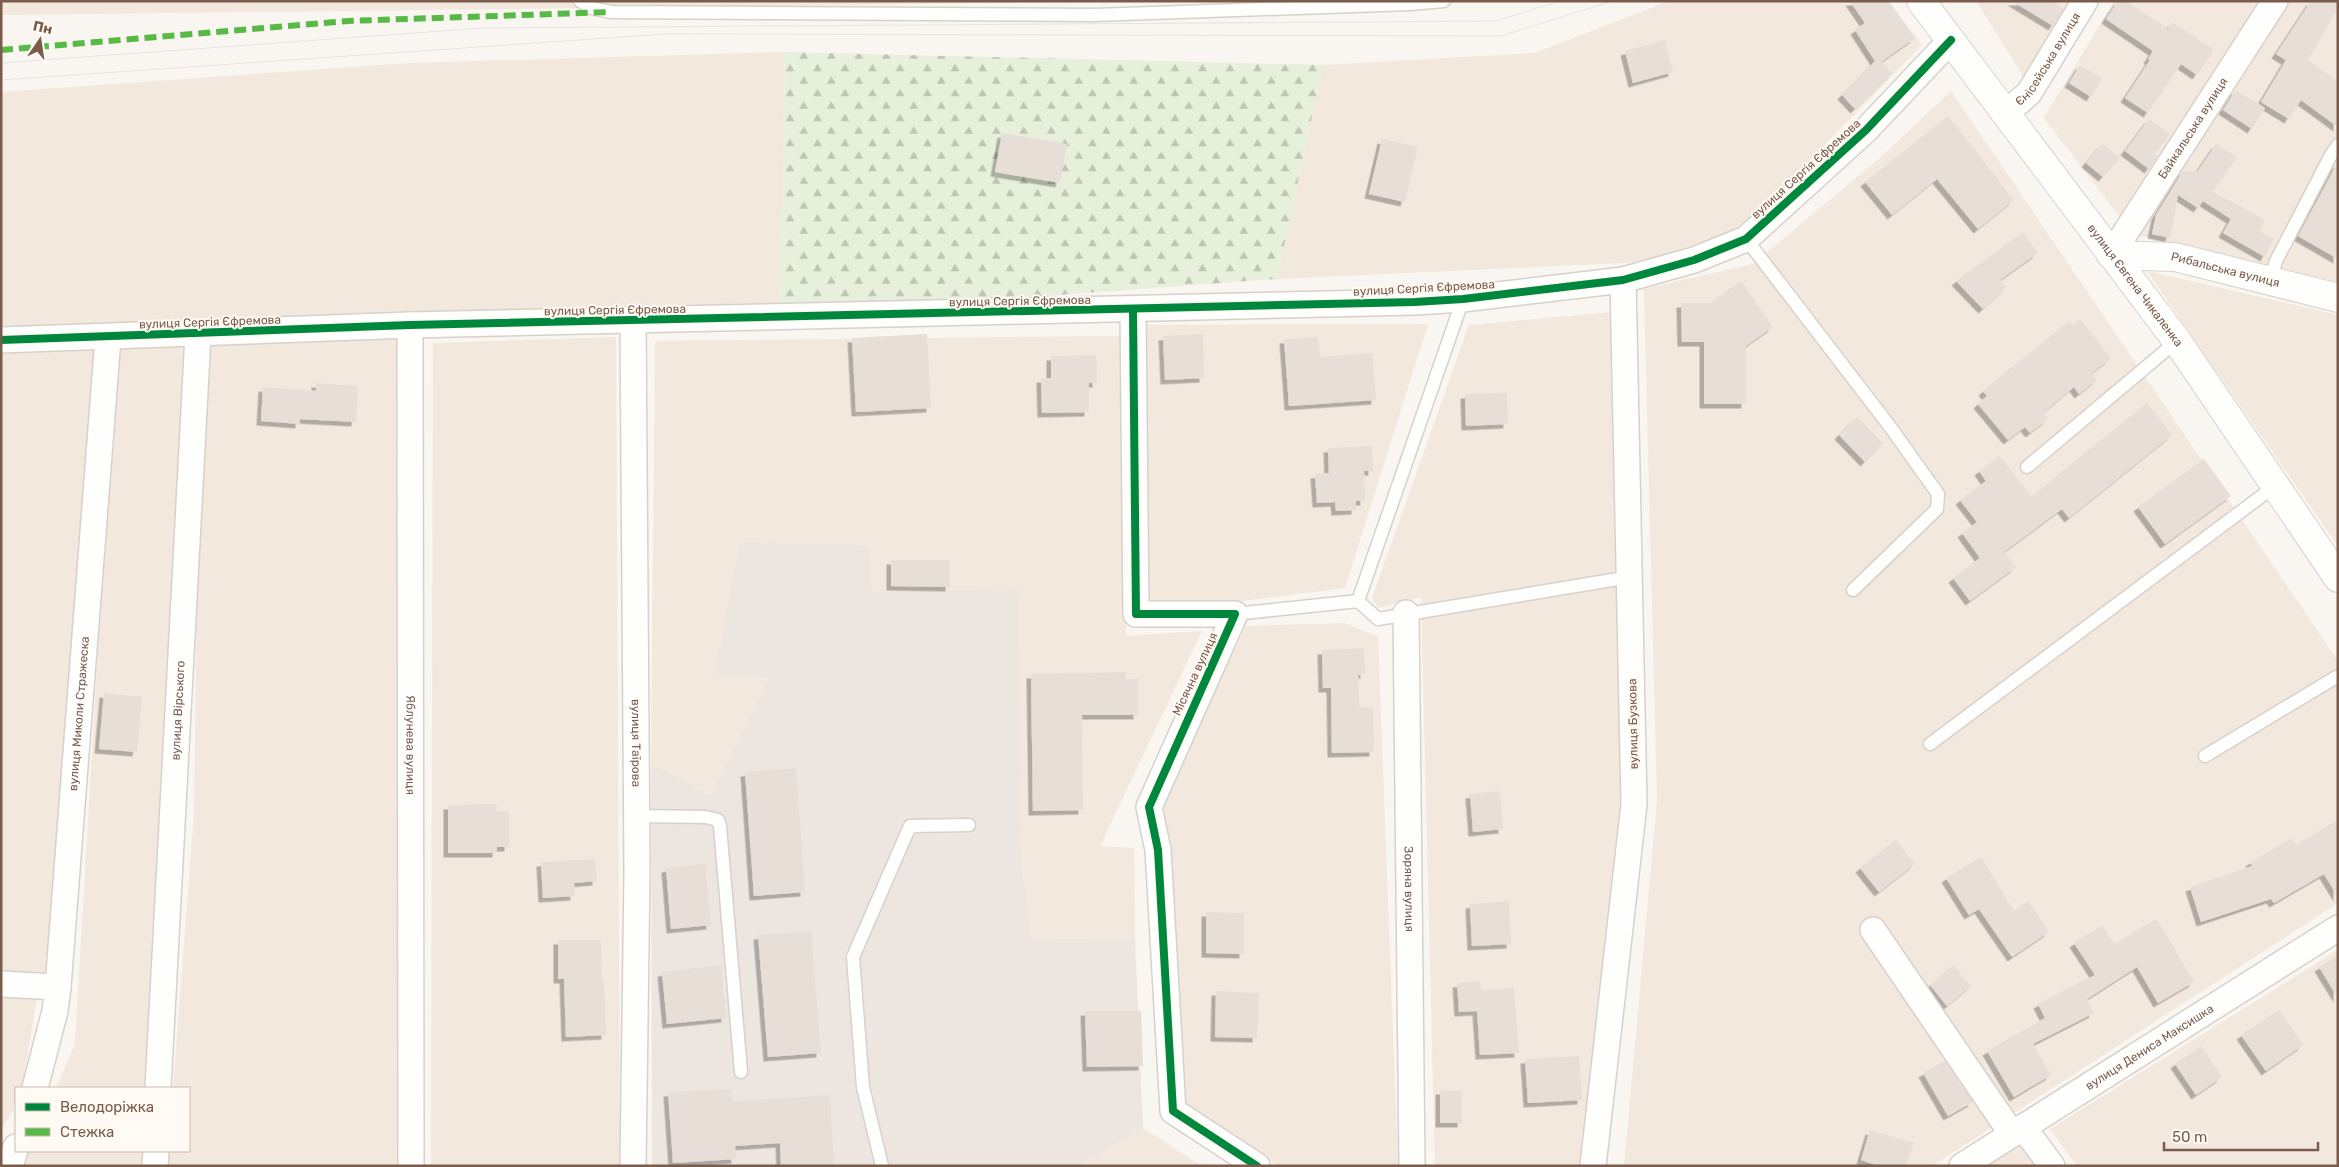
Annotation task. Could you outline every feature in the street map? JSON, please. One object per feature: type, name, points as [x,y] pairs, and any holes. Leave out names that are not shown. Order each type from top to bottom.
[{"type":"street","name":"вулиця Євгена Чикаленка","points":[[1921,1],[2177,342],[2338,578]]},
{"type":"street","name":"Єнісейська вулиця","points":[[2006,113],[2029,93],[2085,1]]},
{"type":"street","name":"Байкальська вулиця","points":[[2111,255],[2275,1]]},
{"type":"street","name":"вулиця Сергія Єфремова","points":[[1,340],[108,338],[410,325],[1133,310],[1463,299],[1623,280],[1694,260],[1746,239],[1866,130],[1951,40]]},
{"type":"street","name":"Рибальська вулиця","points":[[2111,255],[2175,257],[2338,298]]},
{"type":"street","name":"вулиця Бузкова","points":[[1593,1166],[1634,804],[1623,280]]},
{"type":"street","name":"Місячна вулиця","points":[[1133,310],[1136,614],[1236,614],[1149,807],[1158,850],[1173,1111],[1256,1166]]},
{"type":"street","name":"вулиця Таїрова","points":[[633,321],[636,816],[633,1166]]},
{"type":"street","name":"Яблунева вулиця","points":[[410,325],[411,1166]]},
{"type":"street","name":"вулиця Вірського","points":[[158,1087],[198,334]]},
{"type":"street","name":"вулиця Миколи Стражеска","points":[[35,1087],[55,1011],[58,988],[108,338]]},
{"type":"street","name":"Зоряна вулиця","points":[[1406,613],[1412,1166]]},
{"type":"street","name":"вулиця Дениса Максишка","points":[[1962,1166],[2338,928]]},
{"type":"street","points":[[1873,930],[2018,1130],[2052,1166]]},
{"type":"street","points":[[1,984],[58,988]]},
{"type":"street","points":[[10,1166],[15,1150]]},
{"type":"street","points":[[155,1166],[156,1152]]},
{"type":"lane","points":[[580,1],[591,8],[611,12],[1095,15],[1410,4],[1444,1]]},
{"type":"lane","points":[[2270,281],[2276,261],[2331,154],[2338,145]]},
{"type":"lane","points":[[1746,239],[1891,428],[1938,494],[1937,509],[1853,590]]},
{"type":"lane","points":[[1358,601],[1463,299]]},
{"type":"lane","points":[[2027,467],[2177,342]]},
{"type":"lane","points":[[1930,744],[2275,486]]},
{"type":"lane","points":[[1236,614],[1358,601],[1378,619],[1630,577]]},
{"type":"lane","points":[[2205,756],[2338,676]]},
{"type":"lane","points":[[636,816],[706,817],[718,820],[741,1072]]},
{"type":"lane","points":[[882,1166],[863,1087],[853,957],[910,826],[969,825]]},
{"type":"shaded area","points":[[1,1],[1187,1],[1,15]]},
{"type":"shaded area","points":[[1669,1],[1889,1],[1922,45],[1746,226],[1644,262],[1277,279],[1323,65],[1535,53]]},
{"type":"shaded area","points":[[1976,1],[2090,1],[2035,95]]},
{"type":"shaded area","points":[[2114,1],[2267,1],[2125,224],[2044,118]]},
{"type":"shaded area","points":[[2290,1],[2338,1],[2338,282],[2136,235]]},
{"type":"shaded area","points":[[785,52],[780,315],[1,334],[1,92],[410,63]]},
{"type":"shaded area","points":[[1951,91],[2338,661],[2338,903],[1932,1166],[1624,1166],[1657,801],[1644,289],[1753,264],[1881,157]]},
{"type":"shaded area","points":[[2147,271],[2338,315],[2338,546]]},
{"type":"shaded area","points":[[1614,312],[1622,828],[1580,1164],[1577,1166],[1435,1166],[1421,597],[1378,608],[1372,598],[1469,325]]},
{"type":"shaded area","points":[[1428,324],[1345,588],[1233,602],[1146,602],[1142,325]]},
{"type":"shaded area","points":[[406,327],[404,1166],[168,1166],[169,1152],[190,1152],[190,1087],[173,1087],[194,813],[200,338]]},
{"type":"shaded area","points":[[1120,336],[1126,636],[1202,631],[1100,846],[1134,848],[1135,938],[1031,939],[1021,856],[1018,591],[872,592],[715,674],[768,679],[710,795],[651,763],[655,341]]},
{"type":"shaded area","points":[[195,337],[160,1087],[56,1087],[75,1044],[116,341]]},
{"type":"shaded area","points":[[616,337],[620,1166],[431,1166],[433,343]]},
{"type":"shaded area","points":[[102,342],[54,979],[1,975],[1,345]]},
{"type":"shaded area","points":[[740,543],[869,545],[872,592],[1018,590],[1021,856],[1031,939],[1135,938],[1143,1128],[1079,1166],[652,1166],[651,763],[710,795],[768,679],[715,674]]},
{"type":"shaded area","points":[[1345,623],[1378,637],[1398,1166],[1278,1166],[1179,1101],[1171,848],[1159,810],[1246,626]]},
{"type":"shaded area","points":[[2338,950],[2338,1166],[2077,1166],[2050,1129]]},
{"type":"shaded area","points":[[1,996],[37,998],[22,1087],[15,1087],[15,1108],[1,1130]]},
{"type":"shaded area","points":[[1143,1128],[1202,1166],[1079,1166]]},
{"type":"shaded area","points":[[2017,1139],[2037,1166],[1978,1166]]},
{"type":"shaded area","points":[[28,1152],[157,1152],[156,1166],[21,1166]]},
{"type":"green space","points":[[785,52],[1323,65],[1277,279],[780,315]]},
{"type":"building","points":[[1850,1],[1888,1],[1915,38],[1881,62],[1892,73],[1855,109],[1842,95],[1875,61],[1855,30],[1865,23]]},
{"type":"building","points":[[2012,1],[2052,1],[2064,9],[2053,26]]},
{"type":"building","points":[[2118,1],[2126,1],[2168,29],[2172,22],[2214,50],[2197,75],[2181,64],[2148,113],[2125,98],[2150,60],[2148,59],[2153,51],[2106,19]]},
{"type":"building","points":[[2311,1],[2338,1],[2338,8],[2308,60],[2338,82],[2338,127],[2301,100],[2289,119],[2261,102],[2286,60],[2276,54]]},
{"type":"building","points":[[1665,40],[1673,72],[1633,83],[1625,51]]},
{"type":"building","points":[[2080,65],[2102,79],[2091,97],[2069,83]]},
{"type":"building","points":[[2236,90],[2265,108],[2252,129],[2223,110]]},
{"type":"building","points":[[1948,116],[2014,200],[1978,229],[1937,179],[1892,215],[1865,182]]},
{"type":"building","points":[[2149,119],[2170,134],[2155,154],[2158,156],[2149,169],[2125,151]]},
{"type":"building","points":[[1002,133],[1067,144],[1060,183],[995,172]]},
{"type":"building","points":[[1382,139],[1418,147],[1405,202],[1369,194]]},
{"type":"building","points":[[2102,144],[2120,158],[2103,177],[2086,163]]},
{"type":"building","points":[[2216,144],[2237,157],[2213,192],[2265,220],[2259,231],[2274,239],[2265,257],[2223,233],[2231,219],[2203,201],[2198,208],[2178,195],[2170,238],[2152,234],[2156,215],[2183,171],[2197,172]]},
{"type":"building","points":[[2338,162],[2338,259],[2298,236]]},
{"type":"building","points":[[2023,232],[2038,253],[2000,280],[2007,287],[1983,309],[1956,281]]},
{"type":"building","points":[[1741,281],[1773,327],[1746,346],[1746,404],[1704,404],[1704,342],[1682,342],[1681,303],[1710,303]]},
{"type":"building","points":[[2080,319],[2111,358],[2092,373],[2097,380],[2079,394],[2074,387],[2043,413],[2048,419],[2030,433],[2025,427],[2008,440],[1978,404],[1987,396],[1983,391],[2069,321],[2072,325]]},
{"type":"building","points":[[927,334],[931,408],[856,412],[852,338]]},
{"type":"building","points":[[1203,334],[1204,378],[1165,380],[1163,336]]},
{"type":"building","points":[[1318,337],[1320,357],[1372,353],[1376,400],[1289,406],[1284,339]]},
{"type":"building","points":[[1096,355],[1097,383],[1089,383],[1089,412],[1042,413],[1041,378],[1051,378],[1051,356]]},
{"type":"building","points":[[316,383],[358,386],[356,422],[300,419],[300,424],[261,421],[263,387],[316,391]]},
{"type":"building","points":[[1507,393],[1508,424],[1466,426],[1465,394]]},
{"type":"building","points":[[2147,403],[2172,435],[2069,518],[2062,509],[2004,552],[2016,567],[1970,601],[1953,578],[1980,558],[1962,533],[1977,522],[1960,500],[1986,481],[1979,471],[2000,456],[2031,497]]},
{"type":"building","points":[[1857,417],[1883,443],[1865,462],[1839,435]]},
{"type":"building","points":[[1372,446],[1373,471],[1364,471],[1365,501],[1356,501],[1356,510],[1336,511],[1335,502],[1317,503],[1315,474],[1329,473],[1328,448]]},
{"type":"building","points":[[2204,459],[2231,496],[2165,544],[2138,507]]},
{"type":"building","points":[[891,560],[950,560],[950,587],[891,586]]},
{"type":"building","points":[[1364,648],[1365,674],[1358,675],[1359,707],[1373,707],[1374,752],[1332,753],[1331,688],[1323,688],[1322,650]]},
{"type":"building","points":[[1126,672],[1126,679],[1138,679],[1138,715],[1082,715],[1083,810],[1033,811],[1031,674]]},
{"type":"building","points":[[104,693],[142,697],[137,752],[99,749]]},
{"type":"building","points":[[796,768],[805,892],[754,896],[745,772]]},
{"type":"building","points":[[1500,791],[1503,829],[1473,832],[1470,794]]},
{"type":"building","points":[[497,804],[496,811],[509,811],[509,847],[497,847],[497,853],[448,853],[448,805]]},
{"type":"building","points":[[2338,820],[2338,897],[2324,874],[2274,903],[2271,899],[2201,922],[2190,887],[2252,866],[2250,862],[2292,838],[2296,845]]},
{"type":"building","points":[[1896,840],[1915,864],[1879,892],[1860,868]]},
{"type":"building","points":[[1981,857],[2014,911],[2028,901],[2049,932],[2012,957],[1979,909],[1969,915],[1946,878]]},
{"type":"building","points":[[595,859],[597,881],[574,883],[575,896],[543,898],[541,862]]},
{"type":"building","points":[[705,864],[711,925],[671,929],[666,868]]},
{"type":"building","points":[[1509,901],[1511,944],[1472,946],[1470,904]]},
{"type":"building","points":[[1206,912],[1244,913],[1244,954],[1206,953]]},
{"type":"building","points":[[2157,919],[2194,982],[2158,1003],[2137,967],[2087,999],[2094,1013],[2033,1044],[2051,1075],[2014,1097],[1987,1051],[2045,1018],[2038,1004],[2095,975],[2074,943],[2102,925],[2114,944]]},
{"type":"building","points":[[811,931],[821,1053],[768,1057],[758,935]]},
{"type":"building","points":[[558,940],[601,940],[606,1035],[566,1037],[564,979],[558,979]]},
{"type":"building","points":[[2338,956],[2338,998],[2319,967]]},
{"type":"building","points":[[721,965],[726,1018],[667,1024],[662,972]]},
{"type":"building","points":[[1953,965],[1971,986],[1947,1006],[1930,985]]},
{"type":"building","points":[[1480,981],[1481,990],[1514,988],[1519,1053],[1480,1055],[1477,1011],[1459,1012],[1457,983]]},
{"type":"building","points":[[1216,991],[1259,993],[1257,1038],[1215,1037]]},
{"type":"building","points":[[2279,1010],[2303,1045],[2266,1071],[2241,1035]]},
{"type":"building","points":[[1085,1011],[1141,1011],[1143,1066],[1087,1067]]},
{"type":"building","points":[[2201,1046],[2222,1077],[2196,1095],[2175,1064]]},
{"type":"building","points":[[1579,1056],[1582,1100],[1528,1103],[1525,1059]]},
{"type":"building","points":[[1945,1061],[1973,1102],[1948,1116],[1923,1073]]},
{"type":"building","points":[[731,1089],[732,1101],[830,1095],[834,1166],[781,1166],[780,1143],[735,1146],[736,1159],[673,1163],[668,1092]]},
{"type":"building","points":[[1440,1090],[1462,1091],[1462,1123],[1440,1123]]},
{"type":"building","points":[[1870,1130],[1914,1143],[1906,1166],[1879,1166],[1861,1160]]},
{"type":"tram line","points":[[1,63],[483,28],[1496,21],[1560,1]]},
{"type":"tram line","points":[[1,80],[666,34],[1500,36],[1613,1]]},
{"type":"marked path","points":[[1,50],[348,21],[611,12]]},
{"type":"cycle path","points":[[1,340],[410,325],[1415,302],[1463,299],[1623,280],[1694,260],[1746,239],[1866,130],[1951,40]]},
{"type":"cycle path","points":[[1133,310],[1136,614],[1235,614],[1149,807],[1158,850],[1173,1111],[1257,1166]]}]
